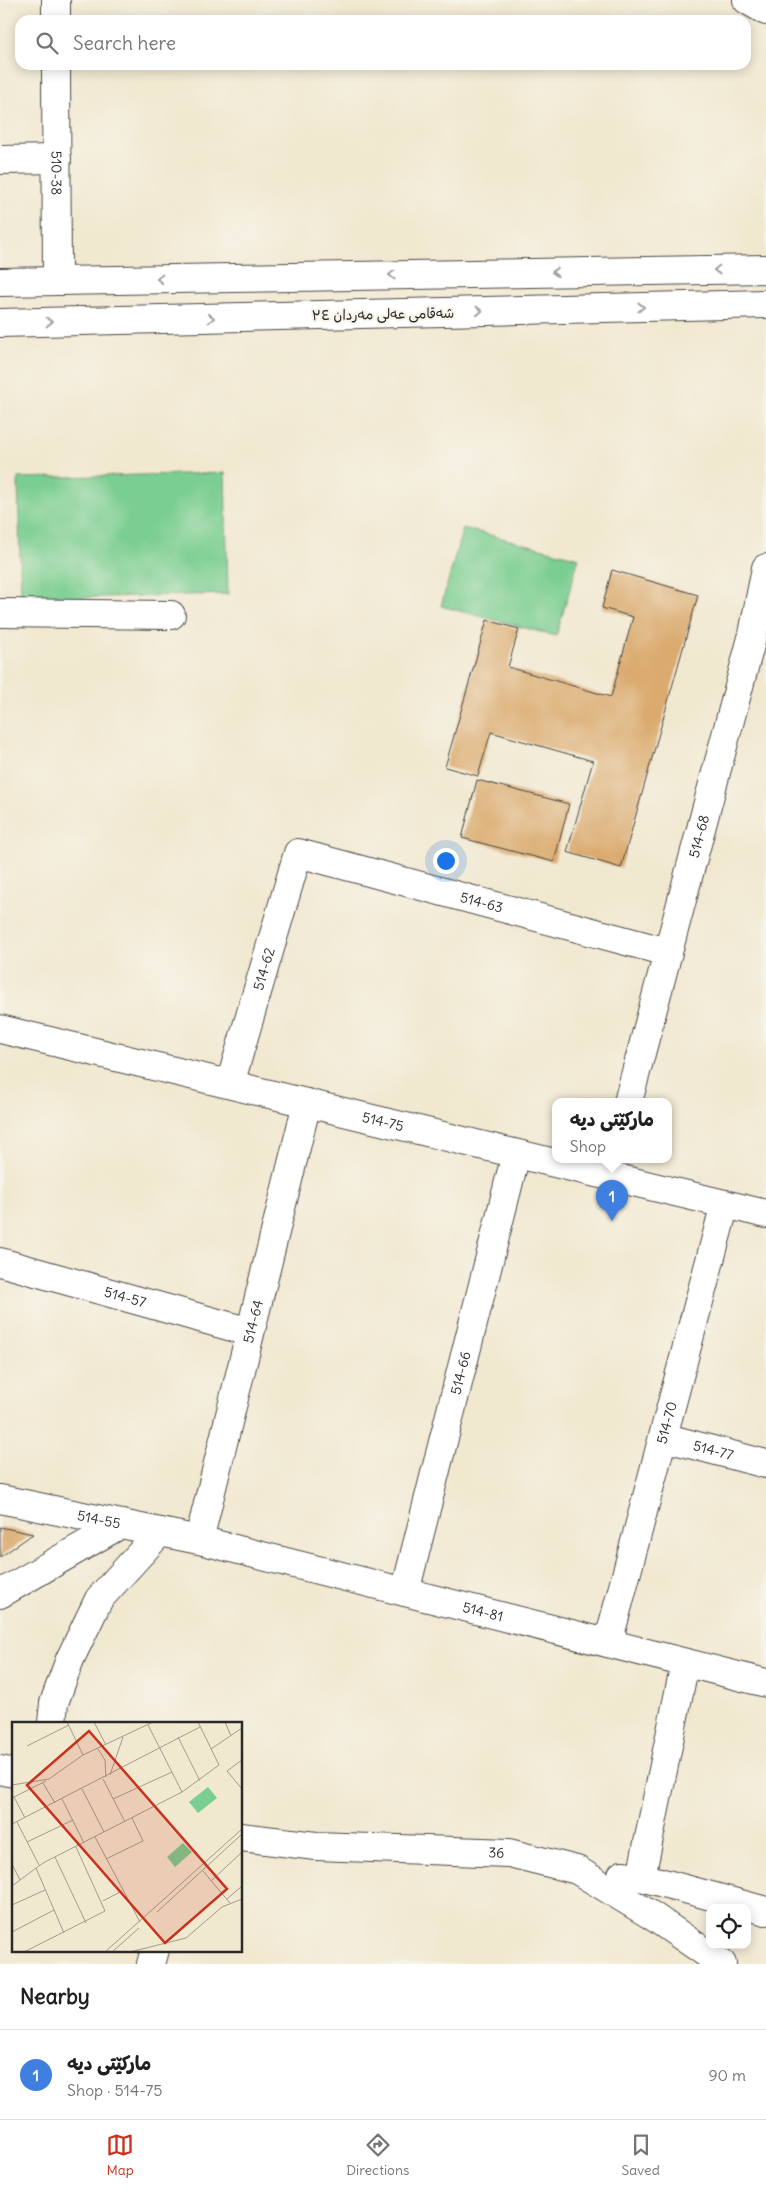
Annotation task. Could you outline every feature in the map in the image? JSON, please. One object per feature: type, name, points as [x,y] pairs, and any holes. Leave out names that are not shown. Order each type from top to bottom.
[{"type":"street","points":[[56,0],[56,15]]},
{"type":"street","points":[[747,0],[766,11]]},
{"type":"street","name":"510-38","points":[[56,70],[57,280]]},
{"type":"street","points":[[0,160],[57,159]]},
{"type":"street","points":[[0,282],[766,269]]},
{"type":"street","name":"شەقامی عەلی مەردان ٣٤","points":[[0,323],[766,304]]},
{"type":"street","name":"514-68","points":[[629,1098],[667,952],[760,636],[766,568]]},
{"type":"street","points":[[0,614],[171,615]]},
{"type":"street","name":"514-63","points":[[298,853],[667,952]]},
{"type":"street","name":"514-62","points":[[230,1084],[298,853]]},
{"type":"street","name":"514-75","points":[[0,1029],[516,1154],[552,1159]]},
{"type":"street","name":"514-64","points":[[199,1540],[307,1103]]},
{"type":"street","name":"514-66","points":[[405,1592],[516,1154]]},
{"type":"street","name":"514-75","points":[[577,1163],[611,1168],[725,1204],[766,1214]]},
{"type":"street","name":"514-70","points":[[608,1644],[725,1204]]},
{"type":"street","name":"514-57","points":[[0,1262],[250,1332]]},
{"type":"street","name":"514-77","points":[[663,1437],[766,1464]]},
{"type":"street","name":"514-55","points":[[0,1499],[199,1540]]},
{"type":"street","points":[[0,1594],[121,1524]]},
{"type":"street","points":[[52,1722],[54,1703],[67,1668],[99,1599],[160,1532]]},
{"type":"street","name":"514-81","points":[[199,1540],[766,1684]]},
{"type":"street","points":[[641,1878],[685,1663]]},
{"type":"street","name":"36","points":[[242,1836],[316,1846],[509,1853],[577,1870],[654,1917],[722,1964]]},
{"type":"street","points":[[577,1870],[641,1878],[766,1911]]},
{"type":"green space","points":[[225,473],[228,594],[21,599],[18,478]]},
{"type":"green space","points":[[463,528],[579,558],[556,636],[441,606]]},
{"type":"building","points":[[612,570],[698,595],[621,868],[567,852],[593,761],[491,732],[478,776],[445,767],[487,620],[519,629],[508,667],[611,697],[633,617],[602,608]]},
{"type":"building","points":[[477,780],[569,804],[554,862],[462,838]]},
{"type":"building","points":[[0,1527],[33,1534],[0,1557]]},
{"type":"place","name":"مارکێتی دیە","points":[[612,1221]]}]
